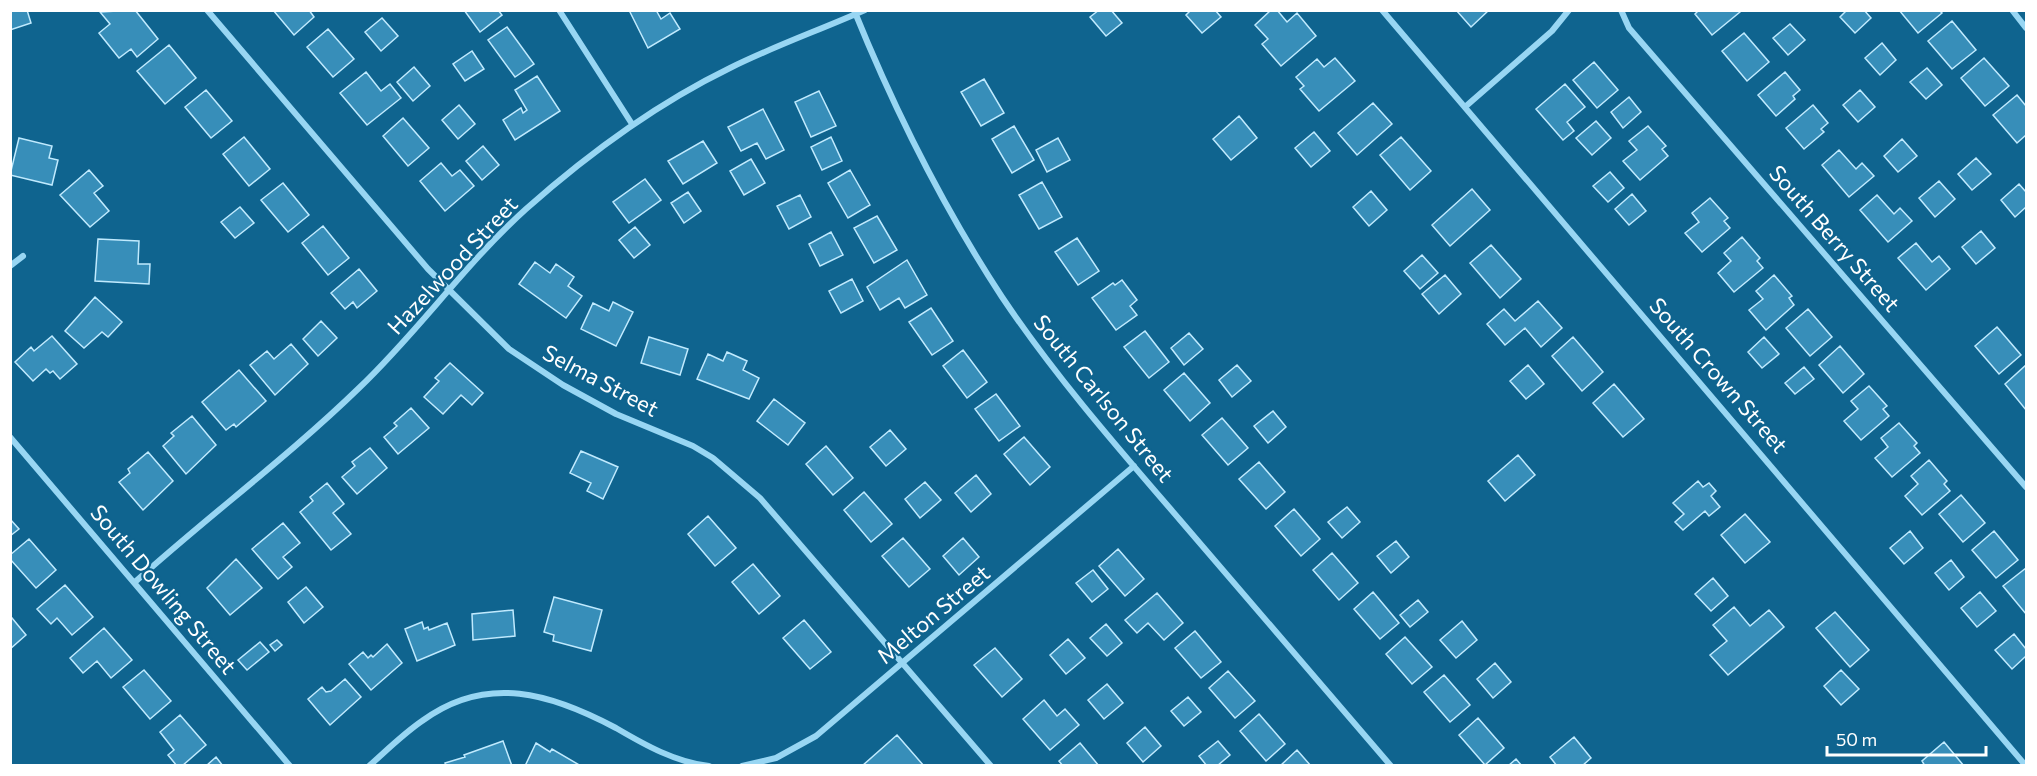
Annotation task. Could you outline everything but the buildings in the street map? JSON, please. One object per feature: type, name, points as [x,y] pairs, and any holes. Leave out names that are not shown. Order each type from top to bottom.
[{"type":"street","name":"Selma Street","points":[[207,10],[448,290],[509,349],[563,385],[616,414],[693,446],[732,471],[760,498],[991,765]]},
{"type":"street","points":[[559,10],[632,124]]},
{"type":"street","name":"Hazelwood Street","points":[[135,582],[358,390],[402,346],[448,290],[525,210],[571,171],[632,124],[730,68],[855,12],[865,10]]},
{"type":"street","name":"South Crown Street","points":[[1382,10],[2026,765]]},
{"type":"street","points":[[1465,107],[1551,31],[1569,10]]},
{"type":"street","name":"South Berry Street","points":[[1621,10],[1629,28],[2026,487]]},
{"type":"street","points":[[2012,10],[2026,28]]},
{"type":"street","name":"South Carlson Street","points":[[855,12],[906,129],[972,249],[1048,361],[1134,466],[1390,765]]},
{"type":"street","points":[[10,266],[23,255]]},
{"type":"street","name":"South Dowling Street","points":[[10,437],[290,765]]},
{"type":"street","name":"Melton Street","points":[[742,765],[776,758],[816,736],[1134,466]]},
{"type":"street","points":[[369,765],[422,720],[443,708],[475,697],[512,693],[554,699],[576,707],[655,750],[672,757],[709,765]]}]
